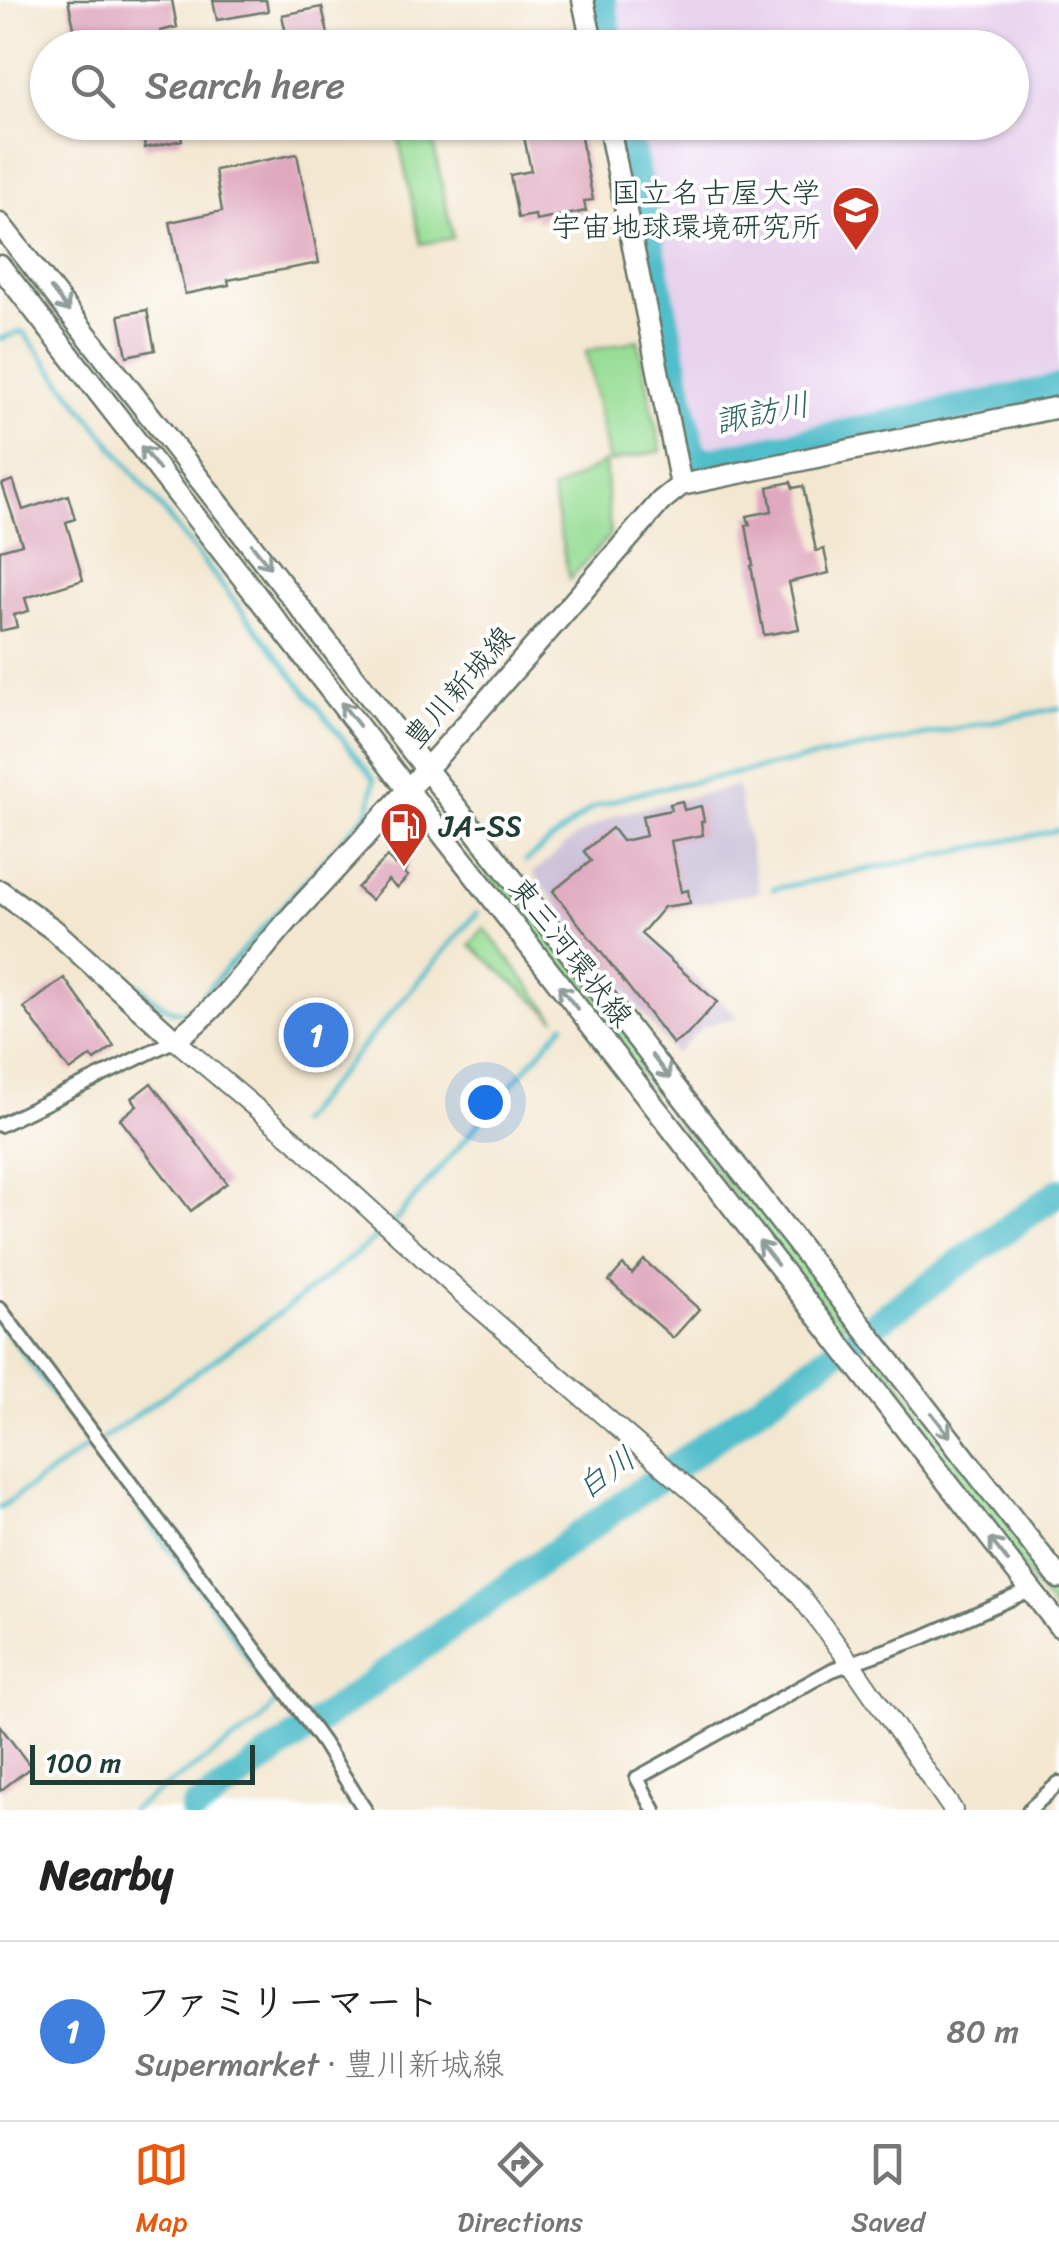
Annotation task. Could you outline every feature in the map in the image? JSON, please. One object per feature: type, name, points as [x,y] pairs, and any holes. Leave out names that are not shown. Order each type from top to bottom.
[{"type":"main road","points":[[583,0],[589,30]]},
{"type":"main road","points":[[612,140],[681,484],[1059,407]]},
{"type":"main road","name":"東三河環状線","points":[[0,224],[1059,1578]]},
{"type":"main road","name":"東三河環状線","points":[[0,266],[1059,1626]]},
{"type":"main road","name":"豊川新城線","points":[[175,1040],[204,1018],[289,919],[428,770],[661,501],[681,484]]},
{"type":"main road","points":[[0,891],[54,930],[175,1040]]},
{"type":"street","points":[[0,1125],[175,1040],[294,1140],[654,1462],[738,1532],[798,1593],[952,1810]]},
{"type":"street","points":[[0,1309],[319,1738],[364,1810]]},
{"type":"street","points":[[654,1810],[636,1778],[832,1670],[1030,1590]]},
{"type":"street","points":[[1030,1810],[1059,1783]]},
{"type":"shaded area","name":"国立名古屋大学 宇宙地球環境研究所","points":[[601,0],[1059,0],[1059,382],[706,456],[698,452],[631,140],[1029,140],[1029,30],[607,30]]},
{"type":"shaded area","points":[[737,786],[759,892],[664,911],[645,933],[738,1017],[703,1026],[675,1054],[533,873],[578,835],[616,815]]},
{"type":"green space","points":[[399,140],[433,140],[453,238],[421,244]]},
{"type":"green space","points":[[638,340],[661,451],[609,462],[586,351]]},
{"type":"green space","points":[[605,462],[610,535],[569,580],[552,491]]},
{"type":"green space","points":[[453,808],[849,1318],[836,1329],[443,817]]},
{"type":"green space","points":[[484,928],[556,1019],[470,945]]},
{"type":"green space","points":[[879,1355],[1036,1555],[1059,1590],[1059,1617],[863,1364]]},
{"type":"building","points":[[68,0],[172,0],[177,27],[164,30],[75,30]]},
{"type":"building","points":[[213,0],[266,0],[268,11],[217,20]]},
{"type":"building","points":[[322,7],[327,30],[285,30],[282,15]]},
{"type":"building","points":[[143,140],[182,140],[145,148]]},
{"type":"building","points":[[525,140],[581,140],[593,200],[584,201],[586,211],[536,221],[535,215],[518,218],[510,175],[531,171]]},
{"type":"building","points":[[297,154],[319,263],[228,280],[229,285],[185,294],[170,222],[222,211],[215,170]]},
{"type":"building","points":[[147,310],[155,350],[127,356],[119,315]]},
{"type":"building","points":[[13,480],[23,510],[68,495],[75,519],[66,522],[83,580],[25,598],[29,611],[14,615],[17,627],[0,631],[0,550],[22,544],[2,484]]},
{"type":"building","points":[[791,482],[793,488],[803,486],[816,551],[824,549],[829,573],[789,582],[799,629],[764,635],[751,566],[747,516],[772,511],[768,487]]},
{"type":"building","points":[[682,801],[684,810],[701,806],[704,821],[703,835],[671,841],[681,892],[688,890],[690,903],[664,907],[641,934],[717,1002],[687,1035],[673,1044],[553,891],[591,861],[584,851],[612,828],[622,841],[646,836],[642,816],[671,810],[670,804]]},
{"type":"building","points":[[405,840],[416,844],[405,874],[408,876],[397,888],[388,880],[371,900],[357,888],[387,857],[395,865]]},
{"type":"building","points":[[64,978],[114,1046],[70,1071],[24,1008]]},
{"type":"building","points":[[308,1011],[341,1041],[324,1060],[291,1030]]},
{"type":"building","points":[[151,1083],[227,1183],[191,1211],[120,1119],[137,1105],[132,1098]]},
{"type":"building","points":[[644,1260],[699,1309],[673,1338],[609,1281],[623,1265],[632,1274]]},
{"type":"building","points":[[0,1726],[31,1767],[0,1791]]},
{"type":"waterway","name":"諏訪川","points":[[602,0],[608,30]]},
{"type":"waterway","name":"諏訪川","points":[[630,140],[691,448],[697,458],[711,461],[1059,388]]},
{"type":"waterway","points":[[0,339],[22,331],[374,779],[370,809],[190,1009],[169,1009],[139,985]]},
{"type":"waterway","points":[[526,861],[592,808],[633,794],[1059,708]]},
{"type":"waterway","points":[[773,889],[1059,830]]},
{"type":"waterway","points":[[297,1123],[477,913]]},
{"type":"waterway","points":[[394,1222],[564,1024]]},
{"type":"waterway","name":"白川","points":[[194,1810],[1059,1192]]},
{"type":"waterway","points":[[103,1439],[288,1307],[386,1230]]},
{"type":"waterway","points":[[0,1323],[234,1636],[263,1684]]},
{"type":"waterway","points":[[0,1508],[91,1444]]},
{"type":"waterway","points":[[131,1810],[258,1724],[280,1697]]},
{"type":"place","name":"国立名古屋大学 宇宙地球環境研究所","points":[[856,252]]},
{"type":"place","name":"JA-SS","points":[[404,868]]},
{"type":"place","name":"ファミリーマート","points":[[316,1035]]}]
